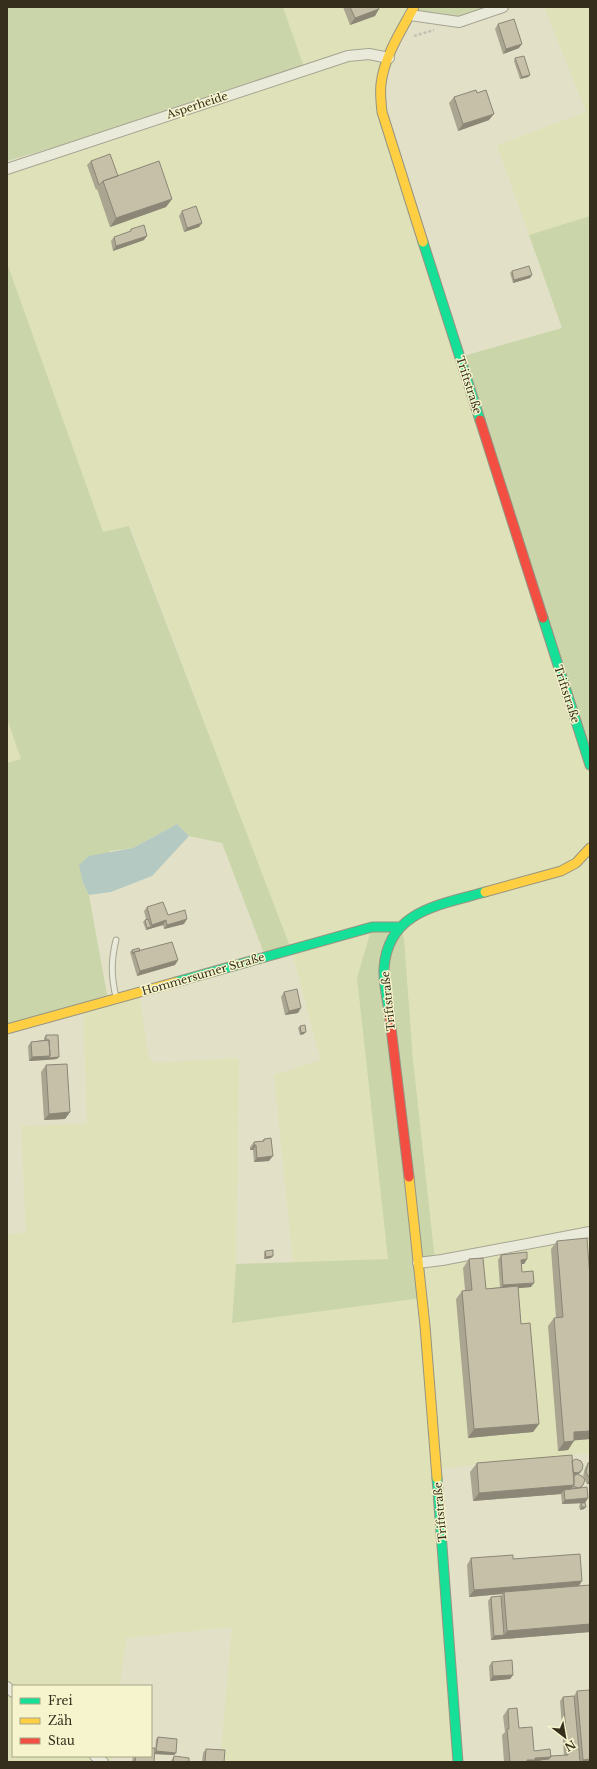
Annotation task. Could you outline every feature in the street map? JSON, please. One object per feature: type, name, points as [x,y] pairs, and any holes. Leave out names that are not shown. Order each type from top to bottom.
[{"type":"street","points":[[412,11],[459,22],[503,7]]},
{"type":"street","name":"Triftstraße","points":[[412,11],[398,37],[381,79],[380,96],[382,112],[590,765]]},
{"type":"street","name":"Asperheide","points":[[7,169],[348,56],[369,54],[389,58]]},
{"type":"street","name":"Triftstraße","points":[[458,1762],[442,1528],[418,1263],[384,970],[386,948],[391,938],[400,927],[414,914],[427,908],[561,871],[576,863],[589,851]]},
{"type":"street","name":"Hommersumer Straße","points":[[7,1029],[372,927],[400,927]]},
{"type":"street","points":[[418,1263],[590,1232]]},
{"type":"lane","points":[[116,940],[112,955],[111,969],[116,998]]},
{"type":"path","points":[[398,37],[409,38],[438,29]]},
{"type":"green space","points":[[7,7],[283,7],[305,70],[178,111],[7,161]]},
{"type":"green space","points":[[283,7],[414,7],[380,96],[590,765],[590,1453],[437,1469],[458,1762],[220,1762],[232,1627],[126,1638],[120,1685],[12,1685],[12,1757],[112,1757],[111,1762],[7,1762],[7,1234],[26,1233],[21,1126],[87,1124],[83,1007],[139,992],[149,1059],[155,1063],[239,1058],[236,1264],[231,1329],[232,1323],[421,1298],[413,1060],[404,939],[357,978],[388,1259],[293,1262],[274,1075],[321,1060],[291,949],[130,526],[103,533],[7,263],[7,174],[305,70]]},
{"type":"green space","points":[[414,7],[503,7],[459,22],[410,15]]},
{"type":"green space","points":[[544,7],[590,7],[590,216],[529,235],[497,145],[586,112]]},
{"type":"green space","points":[[590,216],[590,765],[460,357],[562,328],[529,235]]},
{"type":"green space","points":[[7,263],[103,532],[129,526],[291,949],[265,956],[222,843],[189,836],[177,824],[133,848],[110,851],[83,883],[89,895],[108,1000],[7,1029],[7,763],[21,759],[7,719]]},
{"type":"green space","points":[[7,719],[21,759],[7,763]]},
{"type":"green space","points":[[372,927],[400,927],[404,939],[413,1060],[435,1261],[419,1263],[422,1298],[232,1323],[236,1264],[388,1259],[357,978]]},
{"type":"shaded area","points":[[177,824],[189,836],[152,876],[111,892],[89,895],[83,883],[79,865],[89,856],[133,848]]},
{"type":"building","points":[[350,7],[378,7],[379,9],[355,18]]},
{"type":"building","points":[[514,19],[522,44],[506,49],[498,24]]},
{"type":"building","points":[[524,56],[530,75],[522,77],[515,58]]},
{"type":"building","points":[[476,90],[477,93],[486,90],[494,114],[463,124],[454,97]]},
{"type":"building","points":[[110,154],[118,176],[103,181],[99,185],[91,161]]},
{"type":"building","points":[[159,161],[172,199],[116,218],[103,181]]},
{"type":"building","points":[[196,206],[202,223],[187,228],[182,211]]},
{"type":"building","points":[[144,225],[147,236],[116,246],[114,237]]},
{"type":"building","points":[[529,266],[532,275],[514,280],[512,271]]},
{"type":"building","points":[[163,902],[168,915],[185,910],[187,919],[167,925],[166,920],[152,925],[147,907]]},
{"type":"building","points":[[148,919],[151,927],[147,928],[145,920]]},
{"type":"building","points":[[172,942],[178,960],[140,971],[134,952]]},
{"type":"building","points":[[139,948],[140,951],[134,952],[133,954],[132,950]]},
{"type":"building","points":[[297,989],[301,1008],[289,1011],[284,992]]},
{"type":"building","points":[[305,1025],[306,1032],[301,1033],[300,1026]]},
{"type":"building","points":[[46,1035],[58,1035],[59,1057],[48,1058],[50,1056],[49,1040],[46,1040]]},
{"type":"building","points":[[49,1040],[50,1056],[32,1057],[31,1042]]},
{"type":"building","points":[[67,1064],[70,1112],[49,1114],[46,1065]]},
{"type":"building","points":[[271,1138],[273,1156],[257,1158],[256,1145],[254,1145],[254,1142],[264,1141],[264,1139]]},
{"type":"building","points":[[587,1238],[590,1278],[590,1431],[574,1432],[574,1441],[564,1442],[554,1318],[563,1317],[557,1241]]},
{"type":"building","points":[[273,1250],[273,1256],[266,1257],[265,1251]]},
{"type":"building","points":[[527,1252],[527,1259],[521,1260],[522,1272],[533,1271],[534,1283],[503,1285],[501,1255]]},
{"type":"building","points":[[483,1258],[486,1289],[518,1286],[521,1324],[530,1323],[539,1424],[474,1429],[462,1291],[472,1290],[469,1259]]},
{"type":"building","points":[[572,1455],[574,1485],[479,1493],[477,1463]]},
{"type":"building","points":[[576,1459],[581,1461],[583,1465],[582,1470],[578,1473],[573,1472],[572,1461]]},
{"type":"building","points":[[590,1462],[590,1479],[586,1472],[588,1463]]},
{"type":"building","points":[[577,1474],[582,1476],[585,1480],[583,1485],[579,1488],[573,1486],[574,1476]]},
{"type":"building","points":[[587,1487],[588,1498],[565,1500],[564,1490]]},
{"type":"building","points":[[581,1503],[585,1503],[586,1507],[582,1507]]},
{"type":"building","points":[[580,1554],[582,1581],[474,1590],[471,1558],[513,1555],[513,1559]]},
{"type":"building","points":[[590,1585],[590,1624],[507,1631],[504,1592]]},
{"type":"building","points":[[501,1596],[504,1635],[494,1636],[491,1597]]},
{"type":"building","points":[[512,1660],[513,1675],[493,1676],[492,1662]]},
{"type":"building","points":[[590,1690],[590,1759],[583,1760],[577,1691]]},
{"type":"building","points":[[574,1696],[580,1762],[540,1762],[540,1760],[549,1759],[551,1756],[568,1755],[563,1697]]},
{"type":"building","points":[[517,1708],[519,1728],[532,1727],[534,1751],[550,1749],[551,1757],[535,1758],[535,1760],[527,1760],[527,1762],[510,1762],[507,1729],[509,1729],[508,1709]]},
{"type":"building","points":[[158,1737],[177,1739],[176,1753],[156,1751]]},
{"type":"building","points":[[152,1748],[155,1748],[154,1762],[135,1762],[136,1757],[152,1757]]},
{"type":"building","points":[[206,1749],[225,1750],[224,1762],[205,1762]]},
{"type":"building","points":[[174,1756],[189,1758],[189,1762],[173,1762]]},
{"type":"traffic: fast","points":[[423,242],[480,420]]},
{"type":"traffic: fast","points":[[543,618],[590,765]]},
{"type":"traffic: fast","points":[[389,1011],[384,968],[388,949],[395,934],[406,922],[419,914],[450,901],[485,892]]},
{"type":"traffic: fast","points":[[176,982],[372,927],[400,927]]},
{"type":"traffic: fast","points":[[437,1478],[458,1762]]},
{"type":"traffic: slow","points":[[414,7],[389,54],[383,74],[381,94],[382,112],[423,242]]},
{"type":"traffic: slow","points":[[485,892],[561,871],[576,863],[590,848]]},
{"type":"traffic: slow","points":[[7,1029],[176,982]]},
{"type":"traffic: slow","points":[[409,1177],[425,1326],[437,1478]]},
{"type":"traffic: jam","points":[[480,420],[543,618]]},
{"type":"traffic: jam","points":[[389,1011],[409,1177]]}]
